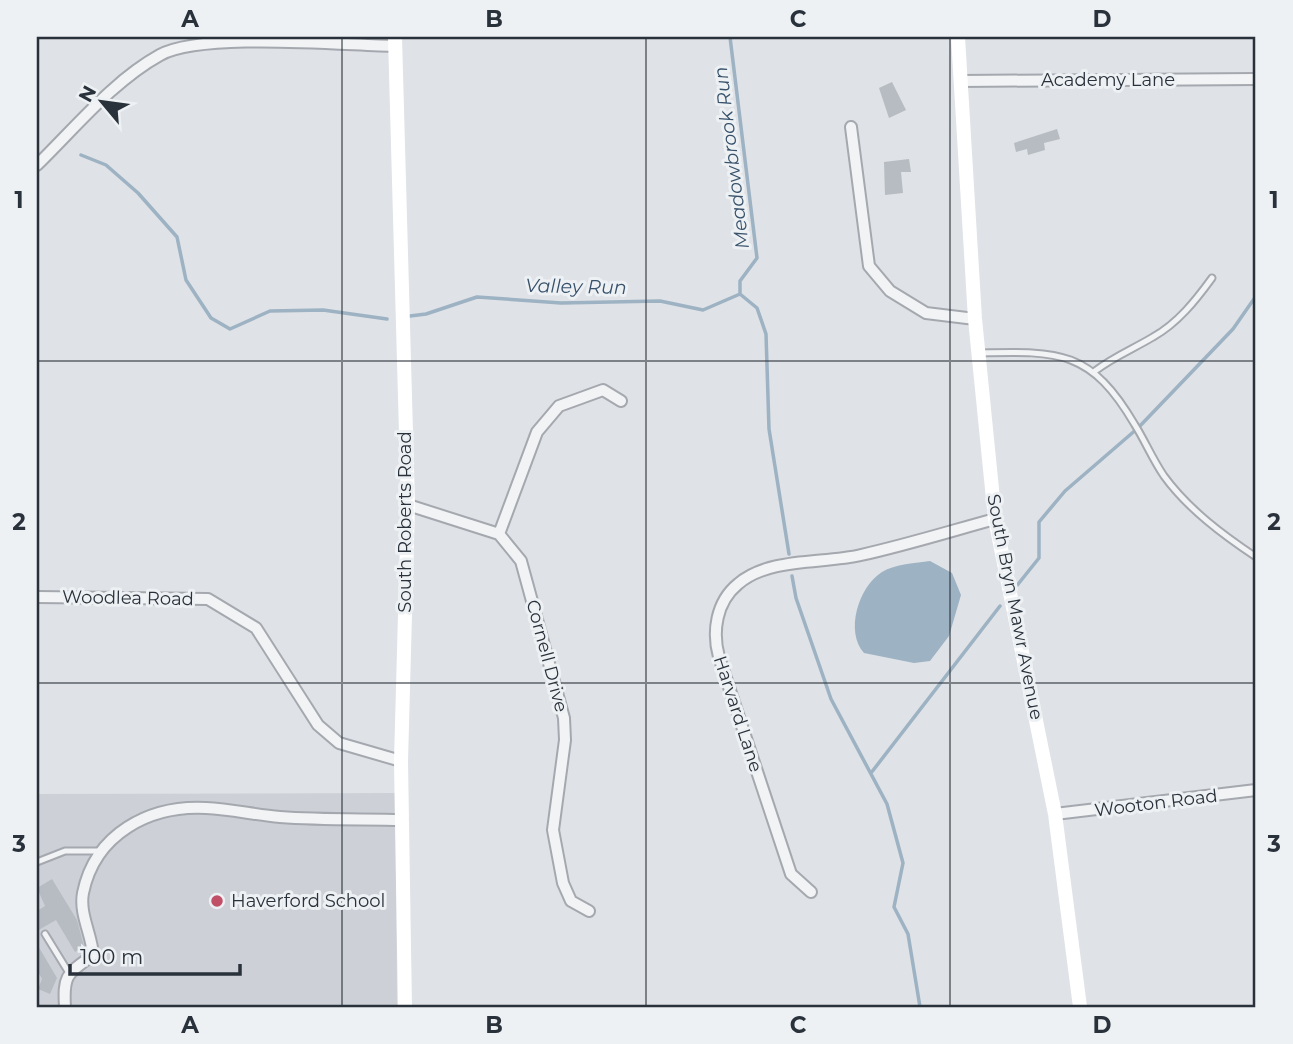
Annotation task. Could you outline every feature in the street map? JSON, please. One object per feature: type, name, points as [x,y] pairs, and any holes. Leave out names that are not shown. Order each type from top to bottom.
[{"type":"main road","name":"South Bryn Mawr Avenue","points":[[958,37],[975,320],[995,519],[1055,814],[1080,1007]]},
{"type":"main road","name":"South Roberts Road","points":[[395,41],[408,505],[401,761],[405,1007]]},
{"type":"street","points":[[37,165],[132,74],[162,54],[198,42],[395,41]]},
{"type":"street","name":"Academy Lane","points":[[961,81],[1256,79]]},
{"type":"street","points":[[850,127],[869,266],[890,292],[926,313],[975,320]]},
{"type":"street","points":[[408,505],[499,534],[537,432],[559,405],[603,390],[621,401]]},
{"type":"street","name":"Harvard Lane","points":[[811,892],[790,874],[719,657],[716,631],[724,603],[738,583],[764,570],[860,555],[995,519]]},
{"type":"street","name":"Cornell Drive","points":[[499,534],[521,561],[564,718],[565,740],[553,830],[563,883],[571,901],[589,911]]},
{"type":"street","name":"Woodlea Road","points":[[37,597],[208,599],[256,628],[318,725],[339,743],[401,761]]},
{"type":"street","name":"Wooton Road","points":[[1055,814],[1256,790]]},
{"type":"street","points":[[65,1007],[64,982],[69,973],[93,956],[82,896],[90,868],[99,851],[118,832],[150,813],[204,807],[286,818],[402,820]]},
{"type":"lane","points":[[1095,371],[1112,358],[1155,336],[1191,306],[1212,278]]},
{"type":"lane","points":[[978,353],[1053,354],[1095,371],[1111,387],[1164,475],[1183,497],[1228,538],[1256,557]]},
{"type":"lane","points":[[37,862],[65,851],[99,851]]},
{"type":"lane","points":[[46,934],[69,973]]},
{"type":"path","points":[[37,1002],[40,1007]]},
{"type":"shaded area","name":"Haverford School","points":[[396,793],[397,1007],[37,1007],[37,794]]},
{"type":"water","points":[[930,561],[952,573],[961,595],[949,636],[930,661],[914,663],[864,653],[855,634],[855,622],[866,588],[887,569]]},
{"type":"building","points":[[892,82],[906,110],[889,118],[879,88]]},
{"type":"building","points":[[1057,129],[1060,139],[1044,143],[1045,150],[1028,155],[1027,149],[1016,152],[1014,143]]},
{"type":"building","points":[[909,159],[911,172],[901,172],[903,193],[885,195],[884,162]]},
{"type":"building","points":[[52,879],[77,920],[84,946],[75,952],[56,920],[37,931],[37,911],[45,906],[37,888]]},
{"type":"building","points":[[37,944],[57,978],[50,994],[38,989],[42,979],[37,970]]},
{"type":"waterway","name":"Meadowbrook Run","points":[[730,37],[757,258],[740,281],[740,294],[757,308],[766,334],[769,429],[789,554]]},
{"type":"waterway","name":"Valley Run","points":[[81,155],[106,165],[138,193],[177,237],[186,280],[211,318],[230,329],[270,311],[323,310],[387,319]]},
{"type":"waterway","name":"Valley Run","points":[[410,316],[426,314],[477,297],[561,303],[660,301],[703,310],[740,294]]},
{"type":"waterway","points":[[1015,588],[1039,558],[1039,522],[1065,491],[1138,428],[1233,329],[1256,296]]},
{"type":"waterway","name":"Meadowbrook Run","points":[[792,576],[796,598],[831,699],[887,804],[903,863],[894,907],[908,934],[920,1007]]},
{"type":"waterway","points":[[871,773],[1000,606]]},
{"type":"place","name":"Haverford School","points":[[217,901]]}]
